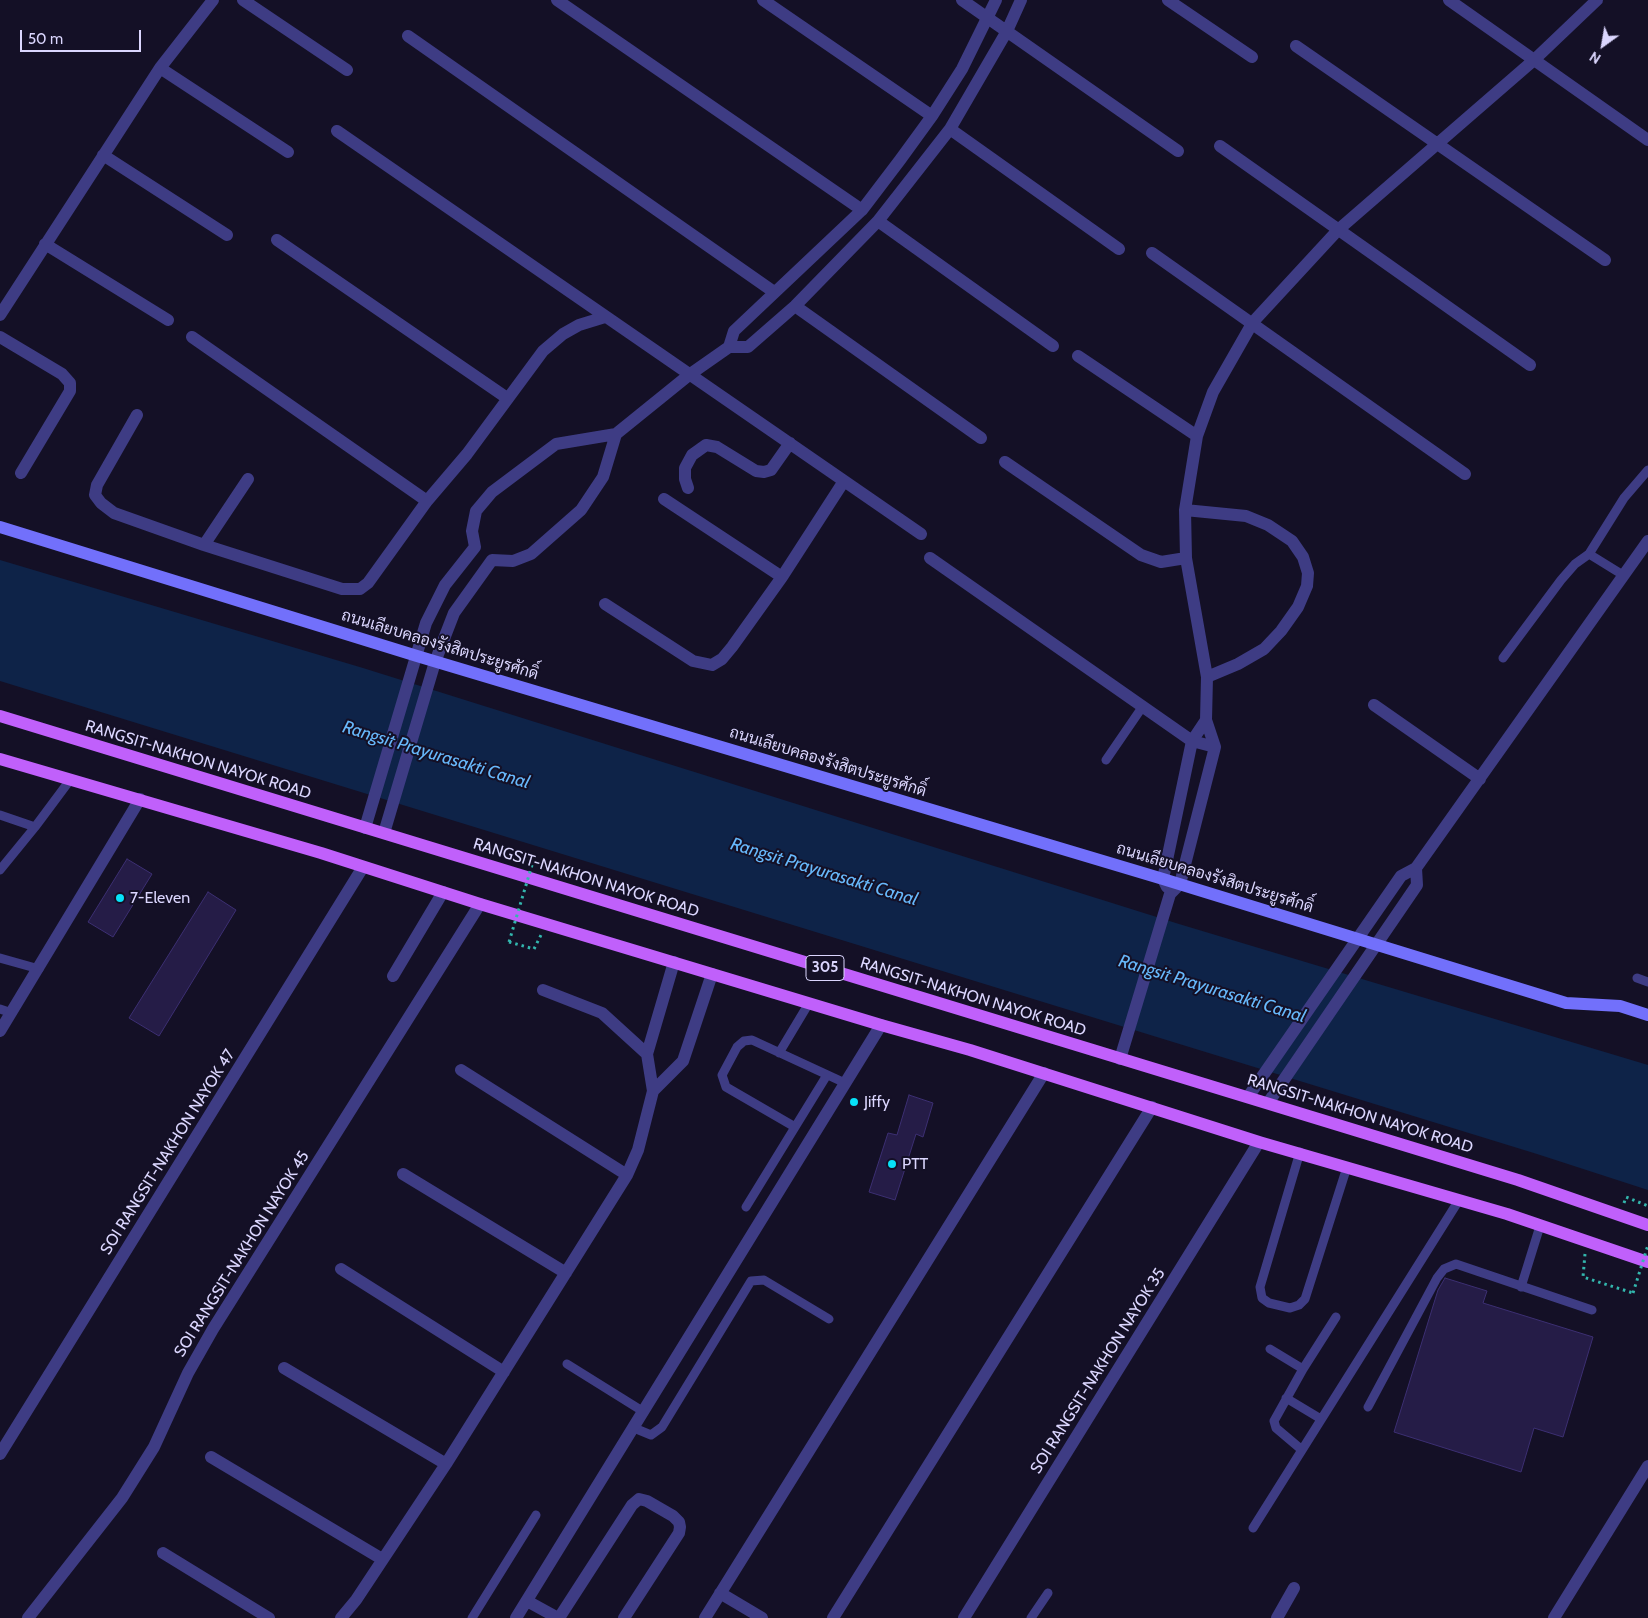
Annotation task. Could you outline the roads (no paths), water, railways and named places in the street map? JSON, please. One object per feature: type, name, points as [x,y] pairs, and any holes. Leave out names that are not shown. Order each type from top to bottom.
[{"type":"main road","name":"RANGSIT-NAKHON NAYOK ROAD","points":[[0,716],[1518,1180],[1648,1225]]},
{"type":"main road","name":"305","points":[[0,759],[140,799],[480,904],[1044,1073],[1259,1142],[1300,1152],[1459,1200],[1648,1262]]},
{"type":"street","points":[[0,314],[160,68],[213,0]]},
{"type":"street","points":[[243,0],[347,70]]},
{"type":"street","points":[[557,0],[862,210]]},
{"type":"street","points":[[763,0],[932,116]]},
{"type":"street","points":[[962,0],[1178,151]]},
{"type":"street","points":[[730,347],[734,331],[862,210],[932,116],[962,69],[996,0]]},
{"type":"street","points":[[364,828],[426,623],[436,601],[474,547],[472,531],[476,511],[492,492],[556,444],[616,434],[689,375],[730,347],[748,347],[795,306],[878,221],[950,129],[1007,32],[1021,0]]},
{"type":"street","points":[[1168,0],[1252,57]]},
{"type":"street","points":[[1449,0],[1648,140]]},
{"type":"street","points":[[1120,1059],[1170,894],[1180,884],[1215,747],[1206,720],[1207,677],[1186,558],[1184,510],[1196,436],[1213,392],[1253,322],[1338,230],[1534,60],[1597,0]]},
{"type":"street","points":[[408,36],[774,292]]},
{"type":"street","points":[[1296,46],[1605,260]]},
{"type":"street","points":[[160,68],[288,152]]},
{"type":"street","points":[[950,129],[1119,249]]},
{"type":"street","points":[[337,131],[921,534]]},
{"type":"street","points":[[1220,146],[1530,365]]},
{"type":"street","points":[[103,155],[227,235]]},
{"type":"street","points":[[878,221],[1053,346]]},
{"type":"street","points":[[277,240],[507,398]]},
{"type":"street","points":[[44,244],[168,320]]},
{"type":"street","points":[[1152,252],[1465,474]]},
{"type":"street","points":[[795,306],[981,438]]},
{"type":"street","points":[[137,415],[97,485],[96,494],[101,503],[114,513],[204,545],[342,589],[360,589],[368,583],[427,502],[467,454],[543,351],[563,334],[605,317]]},
{"type":"street","points":[[0,337],[55,370],[70,383],[70,391],[21,473]]},
{"type":"street","points":[[192,338],[427,502]]},
{"type":"street","points":[[1078,356],[1196,436]]},
{"type":"street","points":[[474,547],[492,560],[513,561],[531,554],[581,510],[603,477],[616,434]]},
{"type":"street","points":[[688,488],[685,479],[685,468],[692,455],[706,445],[717,447],[756,471],[764,472],[772,470],[790,443]]},
{"type":"street","points":[[1005,462],[1141,555],[1161,562],[1186,558]]},
{"type":"street","points":[[204,545],[248,479]]},
{"type":"street","points":[[605,604],[693,662],[712,665],[722,659],[732,647],[782,577],[844,481]]},
{"type":"street","points":[[664,500],[782,577]]},
{"type":"street","points":[[1184,510],[1246,516],[1268,524],[1292,541],[1303,557],[1308,573],[1307,586],[1298,607],[1282,631],[1264,649],[1238,664],[1207,677]]},
{"type":"street","name":"ถนนเลียบคลองรังสิตประยูรศักดิ์","points":[[0,527],[435,662],[1180,884],[1566,1003],[1620,1006],[1648,1015]]},
{"type":"street","points":[[1248,1097],[1401,876],[1416,868],[1623,575],[1647,546]]},
{"type":"street","points":[[930,558],[1192,741],[1215,747]]},
{"type":"street","points":[[384,833],[435,662],[454,613],[492,560]]},
{"type":"street","points":[[1374,705],[1480,779]]},
{"type":"street","points":[[1170,894],[1163,879],[1192,741],[1206,720]]},
{"type":"street","points":[[0,1031],[6,1011],[39,969],[140,799]]},
{"type":"street","name":"SOI RANGSIT-NAKHON NAYOK 47","points":[[0,1454],[363,867]]},
{"type":"street","points":[[1268,1103],[1276,1088],[1418,885],[1416,868]]},
{"type":"street","points":[[393,976],[443,892]]},
{"type":"street","name":"SOI RANGSIT-NAKHON NAYOK 45","points":[[28,1618],[122,1498],[154,1447],[188,1373],[213,1329],[480,904]]},
{"type":"street","points":[[341,1618],[446,1464],[626,1175],[640,1142],[653,1091],[646,1054],[674,962]]},
{"type":"street","points":[[653,1091],[683,1061],[712,974]]},
{"type":"street","points":[[543,990],[602,1013],[646,1054]]},
{"type":"street","points":[[516,1618],[881,1025]]},
{"type":"street","points":[[461,1070],[626,1175]]},
{"type":"street","points":[[705,1618],[1044,1073]]},
{"type":"street","points":[[834,1618],[1152,1107]]},
{"type":"street","name":"SOI RANGSIT-NAKHON NAYOK 35","points":[[964,1618],[1259,1142]]},
{"type":"street","points":[[403,1174],[566,1273]]},
{"type":"street","points":[[341,1269],[504,1372]]},
{"type":"street","points":[[284,1368],[446,1464]]},
{"type":"street","points":[[211,1457],[382,1559]]},
{"type":"street","points":[[1554,1618],[1648,1466]]},
{"type":"street","points":[[527,1600],[558,1618],[632,1504],[639,1499],[647,1501],[673,1516],[679,1522],[680,1527],[624,1618]]},
{"type":"street","points":[[163,1553],[270,1618]]},
{"type":"street","points":[[1277,1618],[1294,1588]]},
{"type":"street","points":[[720,1594],[762,1618]]},
{"type":"lane","points":[[1503,658],[1560,580],[1575,564],[1589,554],[1624,498],[1648,470]]},
{"type":"lane","points":[[1589,554],[1623,575]]},
{"type":"lane","points":[[1106,760],[1143,706]]},
{"type":"lane","points":[[0,870],[70,780]]},
{"type":"lane","points":[[0,815],[35,827]]},
{"type":"lane","points":[[0,958],[39,969]]},
{"type":"lane","points":[[1637,978],[1648,982]]},
{"type":"lane","points":[[779,1053],[809,1003]]},
{"type":"lane","points":[[795,1127],[726,1086],[723,1082],[722,1075],[737,1047],[744,1041],[752,1040],[846,1083]]},
{"type":"lane","points":[[746,1207],[827,1075]]},
{"type":"lane","points":[[1300,1152],[1260,1287],[1262,1298],[1269,1303],[1290,1308],[1299,1305],[1305,1299],[1347,1166]]},
{"type":"lane","points":[[1253,1528],[1459,1200]]},
{"type":"lane","points":[[1521,1287],[1540,1226]]},
{"type":"lane","points":[[1368,1407],[1436,1278],[1444,1269],[1456,1264],[1592,1310]]},
{"type":"lane","points":[[634,1428],[651,1435],[662,1427],[751,1281],[764,1280],[829,1319]]},
{"type":"lane","points":[[1302,1450],[1276,1428],[1274,1421],[1276,1414],[1336,1317]]},
{"type":"lane","points":[[1270,1349],[1303,1369]]},
{"type":"lane","points":[[567,1364],[644,1412]]},
{"type":"lane","points":[[1286,1398],[1321,1419]]},
{"type":"lane","points":[[472,1618],[536,1515]]},
{"type":"lane","points":[[1031,1618],[1048,1593]]},
{"type":"water","name":"Rangsit Prayurasakti Canal","points":[[0,560],[363,668],[1179,924],[1648,1065],[1648,1190],[1537,1154],[0,681]]},
{"type":"place","name":"7-Eleven","points":[[120,898]]},
{"type":"place","name":"Jiffy","points":[[854,1102]]},
{"type":"place","name":"PTT","points":[[892,1164]]}]
